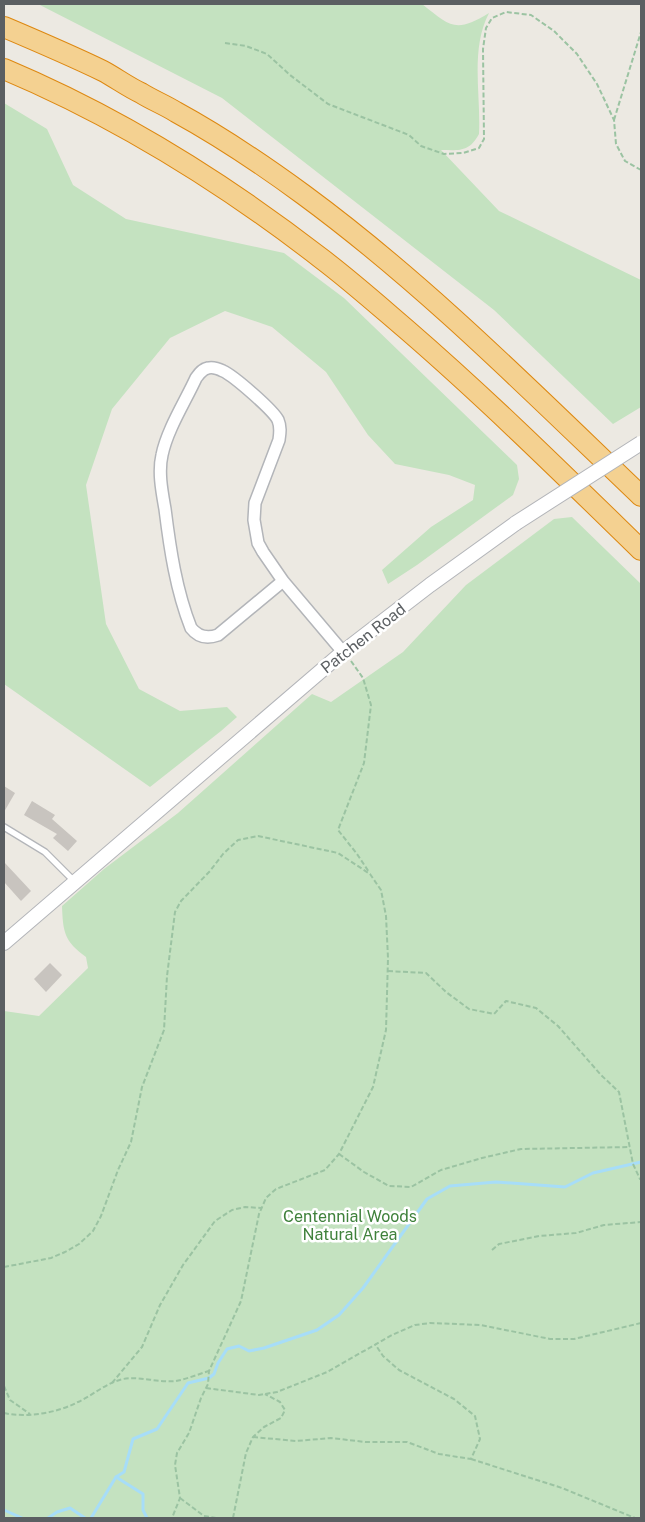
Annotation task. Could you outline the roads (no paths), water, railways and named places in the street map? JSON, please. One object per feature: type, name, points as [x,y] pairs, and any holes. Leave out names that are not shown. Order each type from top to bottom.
[{"type":"highway","points":[[4,27],[96,68],[175,111],[230,144],[303,194],[437,303],[641,496]]},
{"type":"highway","points":[[4,69],[65,97],[175,157],[256,209],[323,259],[435,354],[641,550]]},
{"type":"street","points":[[283,581],[218,635],[209,638],[204,637],[194,632],[191,628],[180,592],[168,535],[161,464],[167,439],[196,378],[208,368],[218,369],[229,374],[269,409],[279,424],[279,440],[255,503],[254,520],[258,543],[283,581],[343,652]]},
{"type":"street","name":"Patchen Road","points":[[4,943],[343,652],[430,585],[516,523],[641,443]]},
{"type":"lane","points":[[4,827],[45,852],[75,882]]},
{"type":"waterway","points":[[91,1518],[116,1477],[124,1472],[133,1439],[157,1429],[188,1383],[209,1378],[214,1374],[218,1363],[227,1349],[239,1346],[249,1351],[264,1348],[317,1330],[339,1315],[363,1288],[427,1199],[450,1186],[496,1182],[565,1187],[593,1173],[641,1162]]},
{"type":"waterway","points":[[116,1477],[143,1494],[143,1510],[147,1518]]},
{"type":"waterway","points":[[48,1518],[57,1512],[70,1508],[85,1518]]},
{"type":"waterway","points":[[4,1510],[22,1518]]},
{"type":"park label","name":"Centennial Woods Natural Area","points":[[350,1225]]}]
